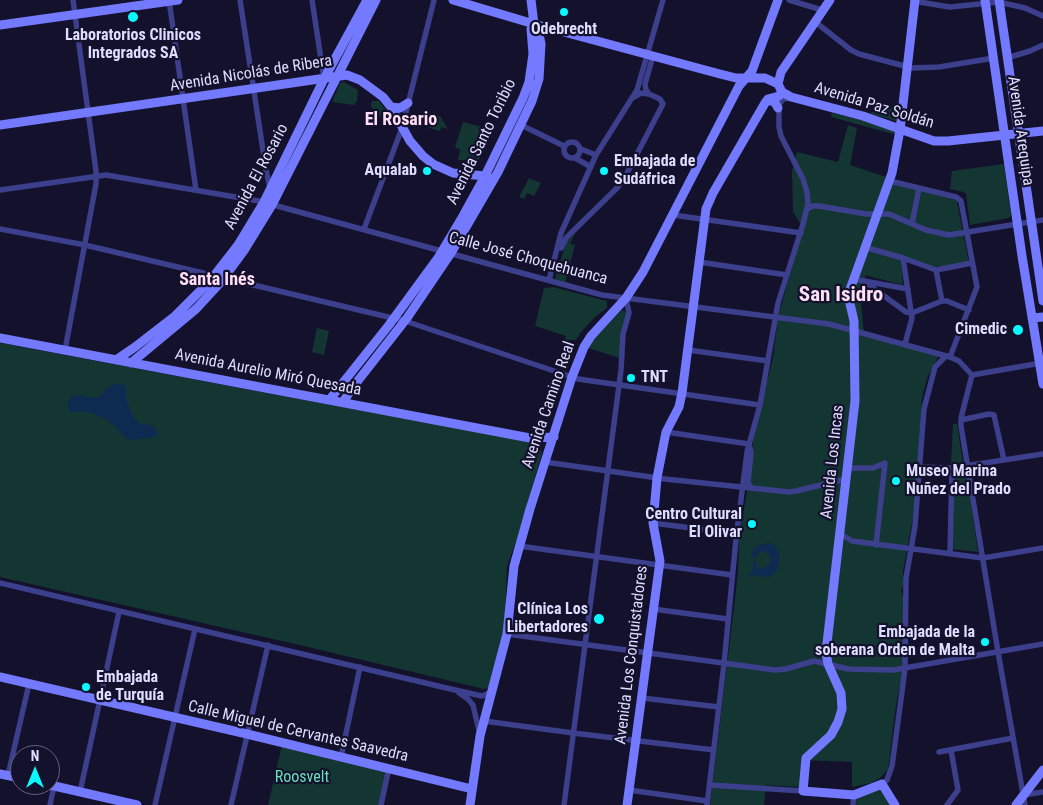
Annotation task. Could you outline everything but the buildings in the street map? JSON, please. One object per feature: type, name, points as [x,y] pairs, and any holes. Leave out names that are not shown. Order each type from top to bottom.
[{"type":"street","points":[[66,350],[96,184],[73,0]]},
{"type":"street","points":[[0,25],[172,0],[196,190]]},
{"type":"street","points":[[240,0],[270,189]]},
{"type":"street","points":[[312,0],[324,79]]},
{"type":"street","name":"Avenida El Rosario","points":[[131,363],[138,350],[214,276],[268,203],[270,189],[324,79],[367,0]]},
{"type":"street","name":"Avenida El Rosario","points":[[116,360],[138,350],[196,309],[224,279],[246,249],[268,203],[376,0]]},
{"type":"street","points":[[364,229],[402,128],[434,0]]},
{"type":"street","name":"Avenida Paz Soldán","points":[[453,0],[720,74],[736,78],[765,78],[791,96],[863,116],[924,138],[944,142],[1043,131]]},
{"type":"street","name":"Avenida Santo Toribio","points":[[343,402],[352,387],[405,321],[494,180],[521,125],[536,92],[539,79],[537,53],[531,31],[534,24],[531,0]]},
{"type":"street","points":[[649,94],[645,83],[664,0]]},
{"type":"street","name":"Avenida Camino Real","points":[[470,805],[480,736],[507,634],[512,576],[519,546],[572,377],[591,336],[626,298],[644,272],[740,86],[752,71],[778,0]]},
{"type":"street","points":[[789,0],[822,10]]},
{"type":"street","points":[[780,88],[780,73],[830,0]]},
{"type":"street","points":[[914,0],[950,7],[985,1],[999,1],[1025,8],[1043,16]]},
{"type":"street","name":"Avenida Los Incas","points":[[803,791],[806,758],[831,735],[842,709],[840,693],[828,664],[826,652],[856,401],[854,319],[848,297],[864,247],[890,181],[900,128],[914,0]]},
{"type":"street","name":"Avenida Arequipa","points":[[985,1],[1043,384]]},
{"type":"street","name":"Avenida Arequipa","points":[[999,1],[1043,301]]},
{"type":"street","points":[[814,21],[851,50],[859,54],[907,67],[918,69],[939,67],[994,58]]},
{"type":"street","points":[[1007,58],[1030,52],[1043,45]]},
{"type":"street","name":"Avenida Santo Toribio","points":[[330,399],[447,252],[512,121],[529,82],[537,53]]},
{"type":"street","points":[[550,280],[563,228],[596,155],[632,98],[650,55]]},
{"type":"street","name":"Avenida Nicolás de Ribera","points":[[0,125],[253,90],[337,76],[351,76],[378,93],[391,107],[402,128],[418,151],[438,167],[453,173],[484,176],[494,180]]},
{"type":"street","name":"Avenida Los Conquistadores","points":[[627,805],[659,566],[659,554],[653,523],[657,478],[666,432],[678,407],[682,393],[704,220],[713,193],[767,101],[779,96],[780,88]]},
{"type":"street","points":[[550,280],[562,244],[618,187],[628,173],[663,104],[660,99],[649,94],[639,94],[632,98]]},
{"type":"street","points":[[778,108],[782,100],[791,96]]},
{"type":"street","points":[[629,790],[707,803],[724,664],[742,488],[749,444],[760,405],[778,303],[807,209],[807,192],[804,179],[781,136],[778,108],[774,101],[767,101]]},
{"type":"street","points":[[391,107],[400,108],[408,103]]},
{"type":"street","points":[[512,121],[564,146]]},
{"type":"street","points":[[564,146],[568,142],[574,141],[578,144],[579,154],[575,158]]},
{"type":"street","points":[[564,146],[565,154],[569,158],[575,158],[591,167]]},
{"type":"street","points":[[580,149],[596,155]]},
{"type":"street","points":[[266,170],[276,177]]},
{"type":"street","name":"Calle José Choquehuanca","points":[[0,190],[96,176],[115,176],[268,203],[585,291],[694,307],[823,322],[948,356],[958,361],[972,375]]},
{"type":"street","points":[[710,784],[854,795],[882,784],[887,780],[892,766],[905,668],[906,578],[916,520],[926,398],[935,367],[948,356],[977,289],[960,199],[890,181]]},
{"type":"street","points":[[912,224],[919,188]]},
{"type":"street","points":[[807,209],[819,206],[876,215],[892,215],[922,229],[941,234],[966,233],[1043,220]]},
{"type":"street","points":[[673,215],[801,233]]},
{"type":"street","points":[[563,228],[565,233],[570,234]]},
{"type":"street","points":[[0,229],[85,245],[394,318],[572,377],[760,405]]},
{"type":"street","points":[[864,247],[936,270],[972,263]]},
{"type":"street","points":[[903,258],[912,313],[912,322],[905,344]]},
{"type":"street","points":[[699,262],[787,275]]},
{"type":"street","points":[[936,270],[942,301]]},
{"type":"street","points":[[853,279],[908,288]]},
{"type":"street","points":[[865,282],[906,312],[912,313],[942,301],[947,301],[968,310]]},
{"type":"street","points":[[564,805],[619,385],[623,334],[629,313],[626,298]]},
{"type":"street","points":[[1032,318],[1043,317]]},
{"type":"street","name":"Avenida Aurelio Miró Quesada","points":[[0,338],[530,438],[554,437]]},
{"type":"street","points":[[688,350],[768,361]]},
{"type":"street","points":[[1025,805],[998,652],[961,420],[972,375],[1041,363]]},
{"type":"street","points":[[344,381],[348,387],[352,387]]},
{"type":"street","points":[[961,420],[989,414],[994,415],[1004,460]]},
{"type":"street","points":[[666,432],[749,444]]},
{"type":"street","points":[[530,438],[540,445],[546,459],[607,471],[657,478],[742,488],[796,491],[846,479]]},
{"type":"street","points":[[749,444],[751,453],[748,482],[751,488]]},
{"type":"street","points":[[920,467],[952,468],[1043,454]]},
{"type":"street","points":[[848,468],[867,469],[885,463],[876,545]]},
{"type":"street","points":[[950,553],[952,468]]},
{"type":"street","points":[[653,523],[737,534]]},
{"type":"street","points":[[841,534],[852,541],[983,558],[1043,548]]},
{"type":"street","points":[[519,546],[732,575]]},
{"type":"street","points":[[0,583],[482,696],[491,692]]},
{"type":"street","points":[[653,609],[728,619]]},
{"type":"street","points":[[80,792],[120,612]]},
{"type":"street","points":[[155,805],[195,629]]},
{"type":"street","points":[[507,634],[724,664],[782,670],[814,661],[848,669],[886,670],[1043,644]]},
{"type":"street","points":[[231,805],[268,645]]},
{"type":"street","points":[[341,757],[360,667]]},
{"type":"street","name":"Calle Miguel de Cervantes Saavedra","points":[[0,677],[247,734],[472,789]]},
{"type":"street","points":[[4,775],[29,684]]},
{"type":"street","points":[[455,690],[473,705],[480,736]]},
{"type":"street","points":[[642,698],[719,707]]},
{"type":"street","points":[[484,721],[636,742],[714,750]]},
{"type":"street","points":[[939,752],[1013,738]]},
{"type":"street","points":[[946,805],[958,790],[951,750]]},
{"type":"street","points":[[380,805],[389,768]]},
{"type":"street","points":[[1016,805],[1043,770]]},
{"type":"street","points":[[882,784],[895,805]]},
{"type":"street","points":[[60,787],[119,803],[137,805]]},
{"type":"street","points":[[1023,795],[1043,792]]},
{"type":"street","points":[[853,805],[854,795]]},
{"type":"green space","points":[[344,82],[358,90],[357,101],[354,105],[332,102],[340,83]]},
{"type":"green space","points":[[372,101],[379,101],[388,113],[390,121],[387,122],[377,114],[372,114],[370,111],[373,110]]},
{"type":"green space","points":[[897,108],[896,121],[869,113],[885,109]]},
{"type":"green space","points":[[832,113],[898,130],[897,135],[831,117]]},
{"type":"green space","points":[[433,114],[440,116],[448,129],[441,127],[440,131],[429,128]]},
{"type":"green space","points":[[463,122],[494,130],[479,160],[458,160],[460,150],[455,147]]},
{"type":"green space","points":[[848,125],[857,128],[850,165],[957,202],[969,263],[934,267],[901,261],[903,285],[865,275],[866,281],[874,291],[861,304],[864,333],[939,355],[927,378],[922,398],[915,507],[903,571],[904,584],[901,590],[905,616],[902,677],[896,705],[888,769],[880,778],[871,783],[852,787],[852,762],[804,760],[800,787],[766,785],[764,805],[710,805],[738,573],[739,537],[749,481],[753,442],[773,358],[778,317],[803,228],[793,212],[792,170],[797,152],[838,162]]},
{"type":"green space","points":[[1004,164],[1011,215],[1009,218],[970,225],[966,194],[950,189],[952,171]]},
{"type":"green space","points":[[529,178],[541,183],[534,196],[527,193],[524,199],[519,197]]},
{"type":"green space","points":[[575,233],[570,244],[575,245],[565,283],[555,279],[566,242]]},
{"type":"green space","points":[[553,287],[607,301],[607,308],[595,317],[576,340],[565,340],[566,336],[535,326],[544,288]]},
{"type":"green space","points":[[622,310],[627,313],[620,358],[588,348],[591,341]]},
{"type":"green space","points":[[317,328],[329,331],[324,355],[312,352]]},
{"type":"green space","points":[[0,343],[532,441],[540,448],[542,453],[517,539],[507,566],[505,625],[490,687],[484,689],[0,577]]},
{"type":"green space","points":[[953,424],[957,424],[963,463],[961,465],[951,464]]},
{"type":"green space","points":[[966,472],[978,552],[952,549],[954,473]]},
{"type":"green space","name":"Roosvelt","points":[[282,745],[387,770],[379,805],[268,805]]},
{"type":"green space","points":[[882,788],[892,805],[856,805],[857,795]]},
{"type":"water","points":[[114,384],[126,386],[126,399],[131,412],[138,423],[154,426],[158,433],[156,437],[131,440],[126,438],[106,419],[89,412],[71,412],[68,409],[71,397],[78,395],[97,398]]},
{"type":"water","points":[[766,543],[773,544],[779,552],[777,570],[771,577],[757,575],[751,577],[749,575],[753,570],[753,561],[757,562],[758,569],[768,566],[771,561],[770,555],[764,551],[760,551],[757,557],[753,558],[751,555],[755,547]]},
{"type":"place","name":"Odebrecht","points":[[564,12]]},
{"type":"place","name":"Laboratorios Clinicos Integrados SA","points":[[133,17]]},
{"type":"place","name":"Aqualab","points":[[427,171]]},
{"type":"place","name":"Embajada de Sudáfrica","points":[[604,171]]},
{"type":"place","name":"Cimedic","points":[[1018,330]]},
{"type":"place","name":"TNT","points":[[631,378]]},
{"type":"place","name":"Museo Marina Nuñez del Prado","points":[[896,481]]},
{"type":"place","name":"Centro Cultural El Olivar","points":[[752,524]]},
{"type":"place","name":"Clínica Los Libertadores","points":[[599,619]]},
{"type":"place","name":"Embajada de la soberana Orden de Malta","points":[[985,642]]},
{"type":"place","name":"Embajada de Turquía","points":[[86,687]]},
{"type":"district","name":"El Rosario","points":[[401,120]]},
{"type":"district","name":"Santa Inés","points":[[217,280]]},
{"type":"district","name":"San Isidro","points":[[841,296]]}]
